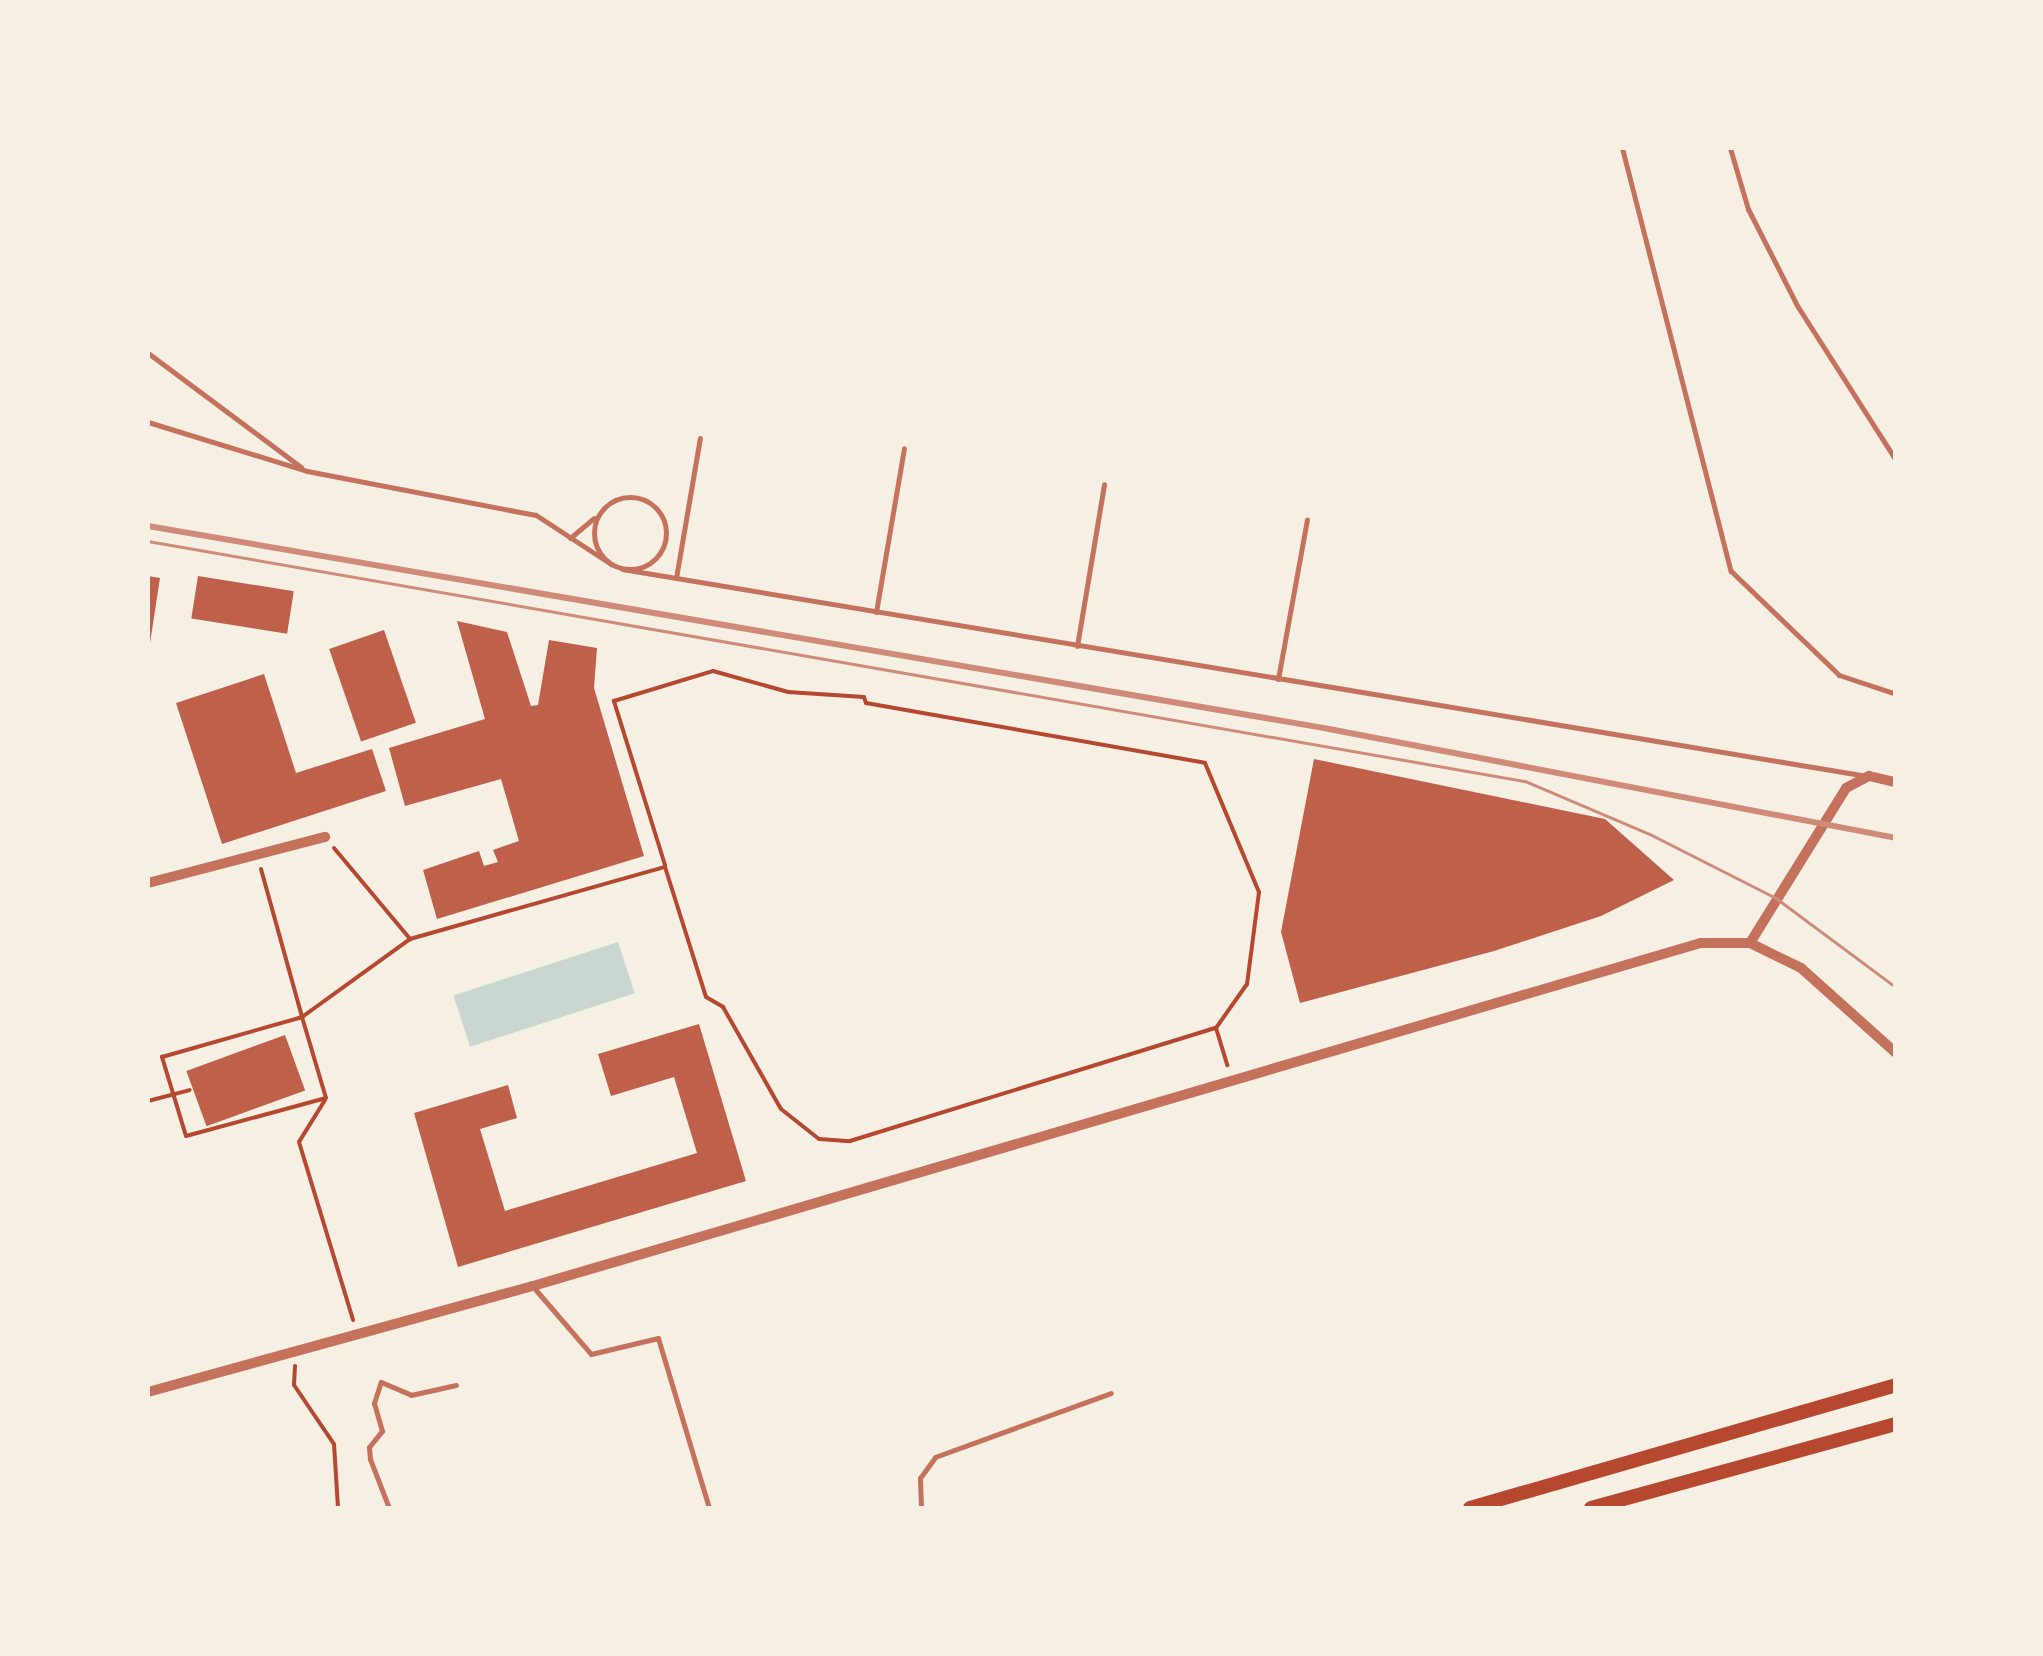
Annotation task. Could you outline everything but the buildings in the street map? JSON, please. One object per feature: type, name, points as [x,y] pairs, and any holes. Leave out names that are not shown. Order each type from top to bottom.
[{"type":"main road","points":[[1470,1508],[1896,1385]]},
{"type":"main road","points":[[1591,1508],[1896,1424]]},
{"type":"street","points":[[1750,943],[1822,821],[1846,788],[1869,776],[1896,782]]},
{"type":"street","points":[[148,884],[324,837]]},
{"type":"street","points":[[148,1392],[533,1286],[1701,943],[1750,943],[1801,968],[1896,1053]]},
{"type":"lane","points":[[1622,148],[1732,572],[1839,675],[1896,694]]},
{"type":"lane","points":[[1730,148],[1748,210],[1798,307],[1896,460]]},
{"type":"lane","points":[[148,353],[307,471]]},
{"type":"lane","points":[[148,422],[307,471],[536,515],[622,569],[1869,776]]},
{"type":"lane","points":[[676,578],[700,438]]},
{"type":"lane","points":[[876,612],[904,448]]},
{"type":"lane","points":[[1077,646],[1104,484]]},
{"type":"lane","points":[[570,538],[602,510],[636,498],[662,518],[665,540],[654,560],[622,569]]},
{"type":"lane","points":[[602,510],[595,545],[611,564]]},
{"type":"lane","points":[[1278,679],[1307,520]]},
{"type":"lane","points":[[533,1286],[591,1354],[658,1338],[709,1508]]},
{"type":"lane","points":[[388,1508],[370,1458],[382,1431],[374,1403],[381,1382],[411,1395],[456,1385]]},
{"type":"lane","points":[[922,1508],[920,1478],[935,1457],[1111,1393]]},
{"type":"path","points":[[713,671],[788,692],[864,697],[866,703],[1204,764],[1259,892],[1247,984],[1216,1028],[850,1141],[819,1139],[781,1109],[723,1006],[706,997],[614,701],[713,671]]},
{"type":"path","points":[[324,837],[410,939]]},
{"type":"path","points":[[258,854],[326,1098],[298,1142],[357,1334]]},
{"type":"path","points":[[326,1098],[186,1136],[162,1057],[302,1017],[410,939],[665,866]]},
{"type":"path","points":[[1216,1028],[1231,1078]]},
{"type":"path","points":[[148,1101],[190,1090]]},
{"type":"path","points":[[296,1351],[294,1384],[334,1444],[338,1508]]},
{"type":"shaded area","points":[[618,942],[635,993],[470,1047],[453,995]]},
{"type":"tram line","points":[[148,541],[1525,781],[1650,834],[1776,898],[1896,987]]},
{"type":"railway","points":[[148,526],[1329,729],[1896,838]]}]
